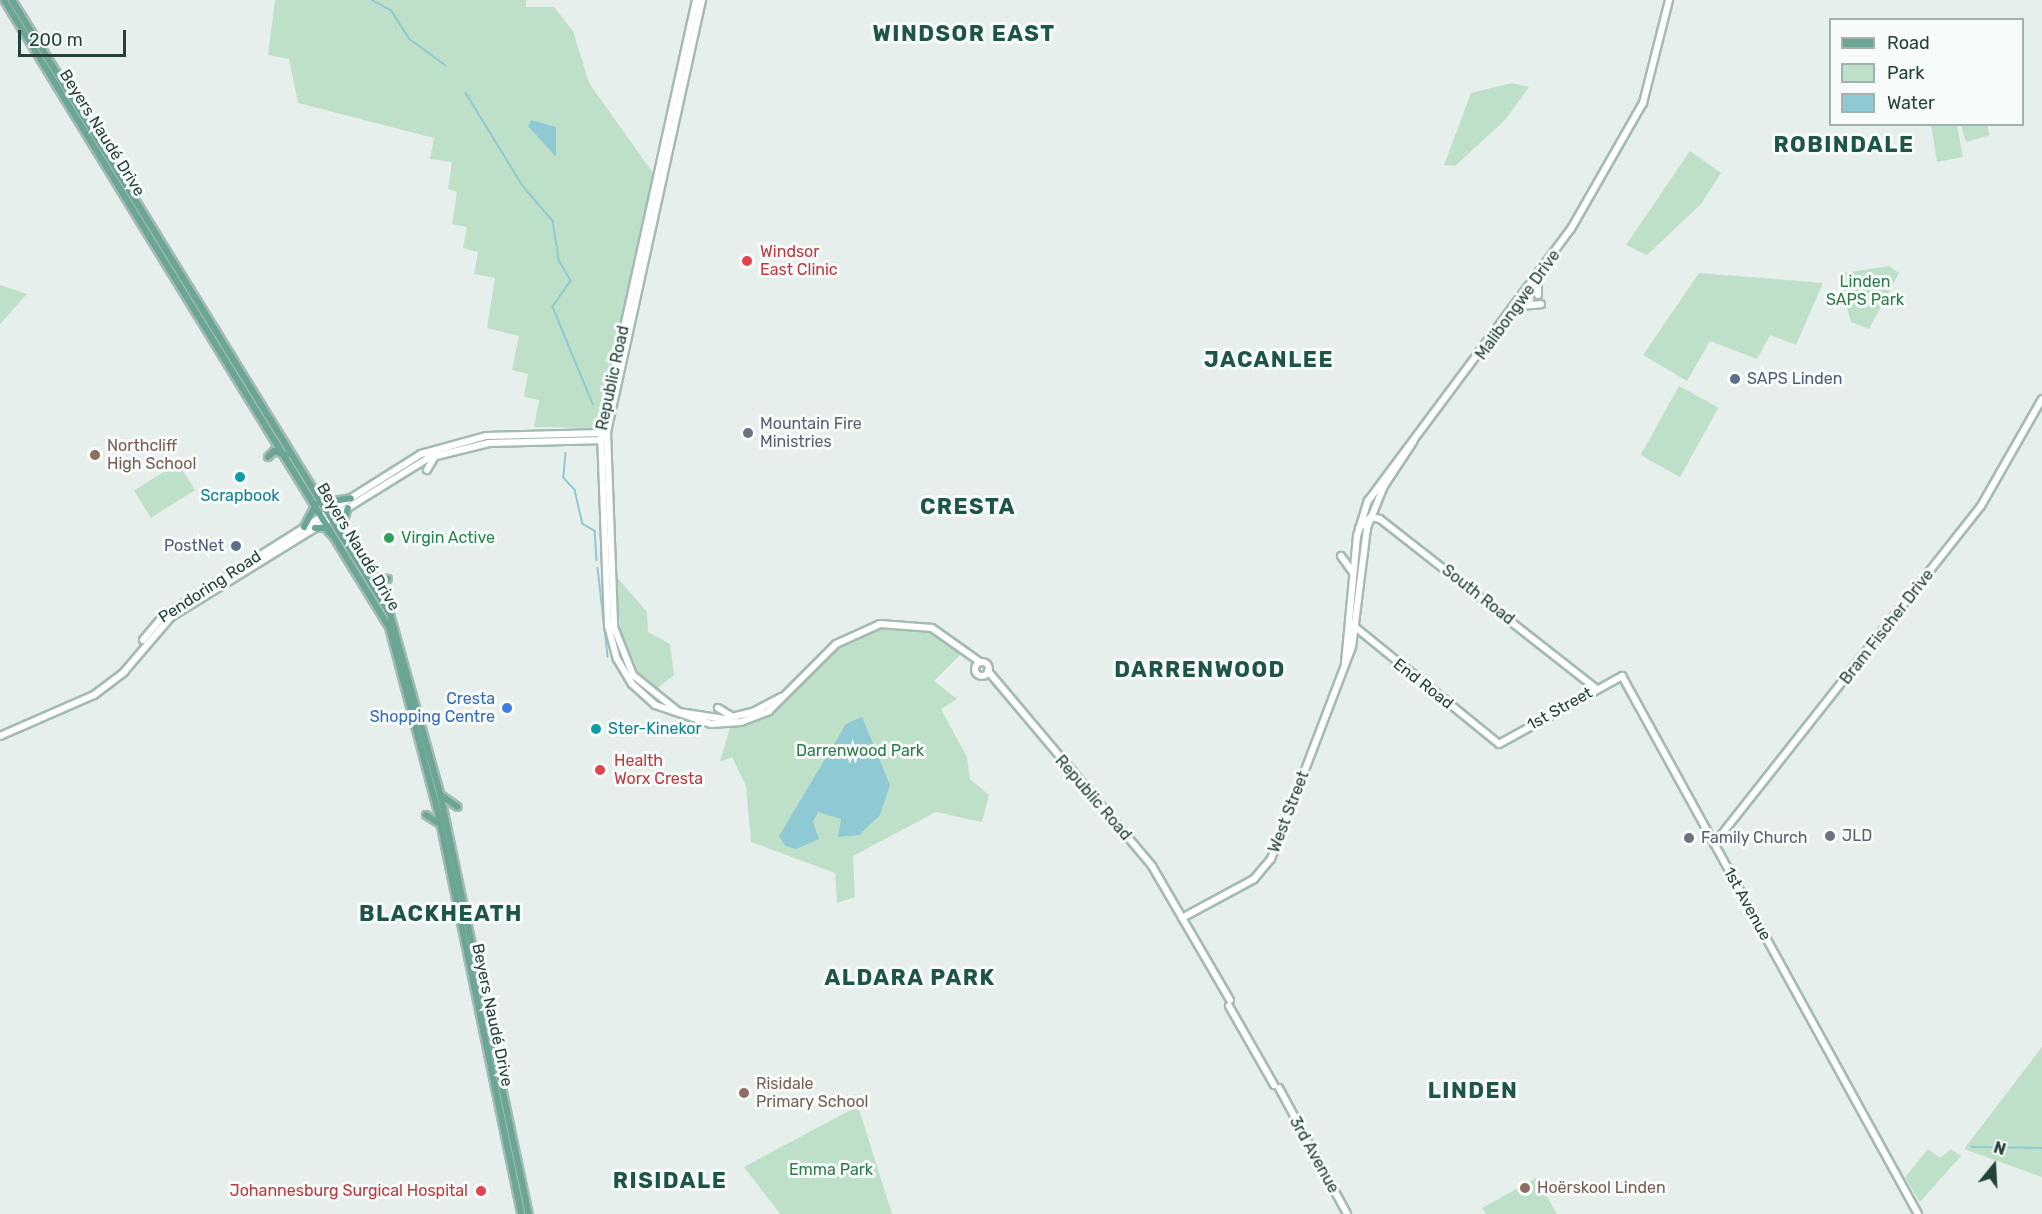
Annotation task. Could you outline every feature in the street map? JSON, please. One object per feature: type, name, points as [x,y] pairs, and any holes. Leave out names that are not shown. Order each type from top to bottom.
[{"type":"main road","name":"Beyers Naudé Drive","points":[[4,0],[316,502],[340,531],[368,575],[403,646],[440,793],[443,822],[521,1214]]},
{"type":"main road","name":"Beyers Naudé Drive","points":[[12,0],[316,492],[340,542],[382,610],[443,822],[529,1214]]},
{"type":"main road","name":"Republic Road","points":[[696,0],[604,436],[608,626],[617,659],[632,684],[662,710],[711,724],[758,716],[791,690],[843,639],[880,624],[932,628],[970,655],[978,664]]},
{"type":"main road","name":"Republic Road","points":[[702,0],[604,436],[618,647],[651,694],[700,718],[734,717],[762,709],[791,690]]},
{"type":"main road","name":"Malibongwe Drive","points":[[1349,622],[1358,528],[1377,485],[1549,265],[1611,162],[1644,99],[1670,0]]},
{"type":"main road","points":[[1538,295],[1536,287],[1549,265]]},
{"type":"main road","points":[[1517,308],[1526,302],[1541,304]]},
{"type":"main road","name":"Bram Fischer Drive","points":[[1714,844],[1982,506],[2042,399]]},
{"type":"main road","points":[[328,516],[348,508],[444,452],[489,443],[604,436]]},
{"type":"main road","points":[[328,516],[351,498],[421,454],[457,441],[604,436]]},
{"type":"main road","name":"Malibongwe Drive","points":[[1355,631],[1371,517],[1377,501],[1414,440]]},
{"type":"main road","points":[[268,457],[274,451],[287,455]]},
{"type":"main road","points":[[427,470],[429,462],[444,452]]},
{"type":"main road","points":[[316,492],[333,501],[351,498]]},
{"type":"main road","points":[[1377,501],[1380,519]]},
{"type":"main road","points":[[304,527],[316,502]]},
{"type":"main road","points":[[340,531],[348,508]]},
{"type":"main road","name":"Pendoring Road","points":[[110,683],[155,623],[304,527],[328,516]]},
{"type":"main road","name":"Pendoring Road","points":[[0,736],[78,705],[110,683],[171,617],[315,528],[328,516]]},
{"type":"main road","points":[[1358,528],[1371,517]]},
{"type":"main road","name":"South Road","points":[[1371,517],[1380,519],[1597,689]]},
{"type":"main road","points":[[315,528],[325,528],[340,542]]},
{"type":"main road","points":[[1353,574],[1341,556],[1356,548]]},
{"type":"main road","points":[[368,575],[388,579]]},
{"type":"main road","points":[[376,588],[382,610]]},
{"type":"main road","name":"End Road","points":[[1349,622],[1355,631],[1499,744]]},
{"type":"main road","name":"West Street","points":[[1345,663],[1349,622]]},
{"type":"main road","name":"West Street","points":[[1182,918],[1254,879],[1268,864],[1345,663],[1355,631]]},
{"type":"main road","points":[[978,664],[986,673]]},
{"type":"main road","points":[[978,664],[986,673]]},
{"type":"main road","name":"Republic Road","points":[[986,673],[1145,857],[1182,918]]},
{"type":"main road","name":"1st Avenue","points":[[1622,676],[1919,1214]]},
{"type":"main road","name":"1st Street","points":[[1499,744],[1622,676]]},
{"type":"main road","points":[[1608,683],[1630,692]]},
{"type":"main road","points":[[700,718],[716,708],[734,717]]},
{"type":"main road","points":[[426,815],[443,822],[458,807],[440,793]]},
{"type":"main road","name":"3rd Avenue","points":[[1182,918],[1347,1214]]},
{"type":"green space","points":[[275,0],[526,0],[526,7],[554,7],[573,31],[589,83],[653,173],[599,422],[593,428],[534,427],[539,400],[524,397],[528,374],[512,370],[519,336],[487,328],[495,278],[474,274],[478,252],[463,248],[467,227],[452,224],[457,192],[448,189],[452,162],[430,159],[434,138],[298,103],[289,59],[268,55]]},
{"type":"green space","points":[[1512,83],[1529,87],[1505,120],[1455,166],[1444,165],[1471,93]]},
{"type":"green space","points":[[1931,126],[1957,126],[1963,157],[1937,162]]},
{"type":"green space","points":[[1961,126],[1987,126],[1990,135],[1966,142]]},
{"type":"green space","points":[[1690,151],[1721,173],[1701,204],[1647,255],[1626,245]]},
{"type":"green space","name":"Linden SAPS Park","points":[[1889,266],[1899,273],[1869,329],[1851,322],[1838,274]]},
{"type":"green space","points":[[1699,273],[1823,283],[1796,345],[1770,335],[1757,359],[1710,341],[1687,381],[1643,355]]},
{"type":"green space","points":[[0,285],[27,294],[0,324]]},
{"type":"green space","points":[[1679,386],[1718,408],[1680,477],[1641,455]]},
{"type":"green space","points":[[178,463],[195,490],[151,518],[134,491]]},
{"type":"green space","points":[[615,575],[647,612],[648,632],[670,644],[674,675],[657,688],[641,678],[622,647]]},
{"type":"green space","name":"Darrenwood Park","points":[[883,627],[930,631],[961,654],[934,681],[957,699],[941,709],[967,757],[970,779],[989,795],[982,822],[936,812],[853,856],[855,897],[837,903],[835,873],[751,842],[746,786],[732,757],[720,762],[730,727],[763,719],[840,647]]},
{"type":"green space","points":[[2042,1047],[2042,1177],[1964,1149]]},
{"type":"green space","name":"Emma Park","points":[[858,1106],[892,1214],[780,1214],[744,1167]]},
{"type":"green space","points":[[1928,1149],[1940,1158],[1951,1149],[1961,1156],[1920,1202],[1905,1177]]},
{"type":"green space","points":[[1536,1178],[1557,1214],[1486,1214],[1482,1208]]},
{"type":"water","points":[[531,120],[556,127],[556,157],[528,126]]},
{"type":"water","points":[[862,717],[890,785],[880,815],[859,835],[838,837],[841,819],[818,812],[813,822],[819,839],[796,849],[785,846],[779,836],[846,724]]},
{"type":"waterway","points":[[372,0],[391,10],[410,39],[445,65]]},
{"type":"waterway","points":[[466,93],[523,186],[553,221],[559,260],[571,281],[553,307],[593,404]]},
{"type":"waterway","points":[[566,453],[564,478],[575,490],[583,524],[595,531],[597,560]]},
{"type":"waterway","points":[[598,568],[608,656]]},
{"type":"waterway","points":[[1972,1147],[2042,1148]]},
{"type":"place","name":"Windsor East Clinic","points":[[747,261]]},
{"type":"place","name":"SAPS Linden","points":[[1735,379]]},
{"type":"place","name":"Mountain Fire Ministries","points":[[748,433]]},
{"type":"place","name":"Northcliff High School","points":[[95,455]]},
{"type":"place","name":"Scrapbook","points":[[240,477]]},
{"type":"place","name":"Virgin Active","points":[[389,538]]},
{"type":"place","name":"PostNet","points":[[236,546]]},
{"type":"place","name":"Cresta Shopping Centre","points":[[507,708]]},
{"type":"place","name":"Ster-Kinekor","points":[[596,729]]},
{"type":"place","name":"Health Worx Cresta","points":[[600,770]]},
{"type":"place","name":"JLD","points":[[1830,836]]},
{"type":"place","name":"Family Church","points":[[1689,838]]},
{"type":"place","name":"Risidale Primary School","points":[[744,1093]]},
{"type":"place","name":"Hoërskool Linden","points":[[1525,1188]]},
{"type":"place","name":"Johannesburg Surgical Hospital","points":[[481,1191]]},
{"type":"district","name":"WINDSOR EAST","points":[[964,34]]},
{"type":"district","name":"ROBINDALE","points":[[1844,145]]},
{"type":"district","name":"JACANLEE","points":[[1269,360]]},
{"type":"district","name":"CRESTA","points":[[968,507]]},
{"type":"district","name":"DARRENWOOD","points":[[1200,670]]},
{"type":"district","name":"BLACKHEATH","points":[[441,914]]},
{"type":"district","name":"ALDARA PARK","points":[[910,978]]},
{"type":"district","name":"LINDEN","points":[[1473,1091]]},
{"type":"district","name":"RISIDALE","points":[[670,1181]]}]
